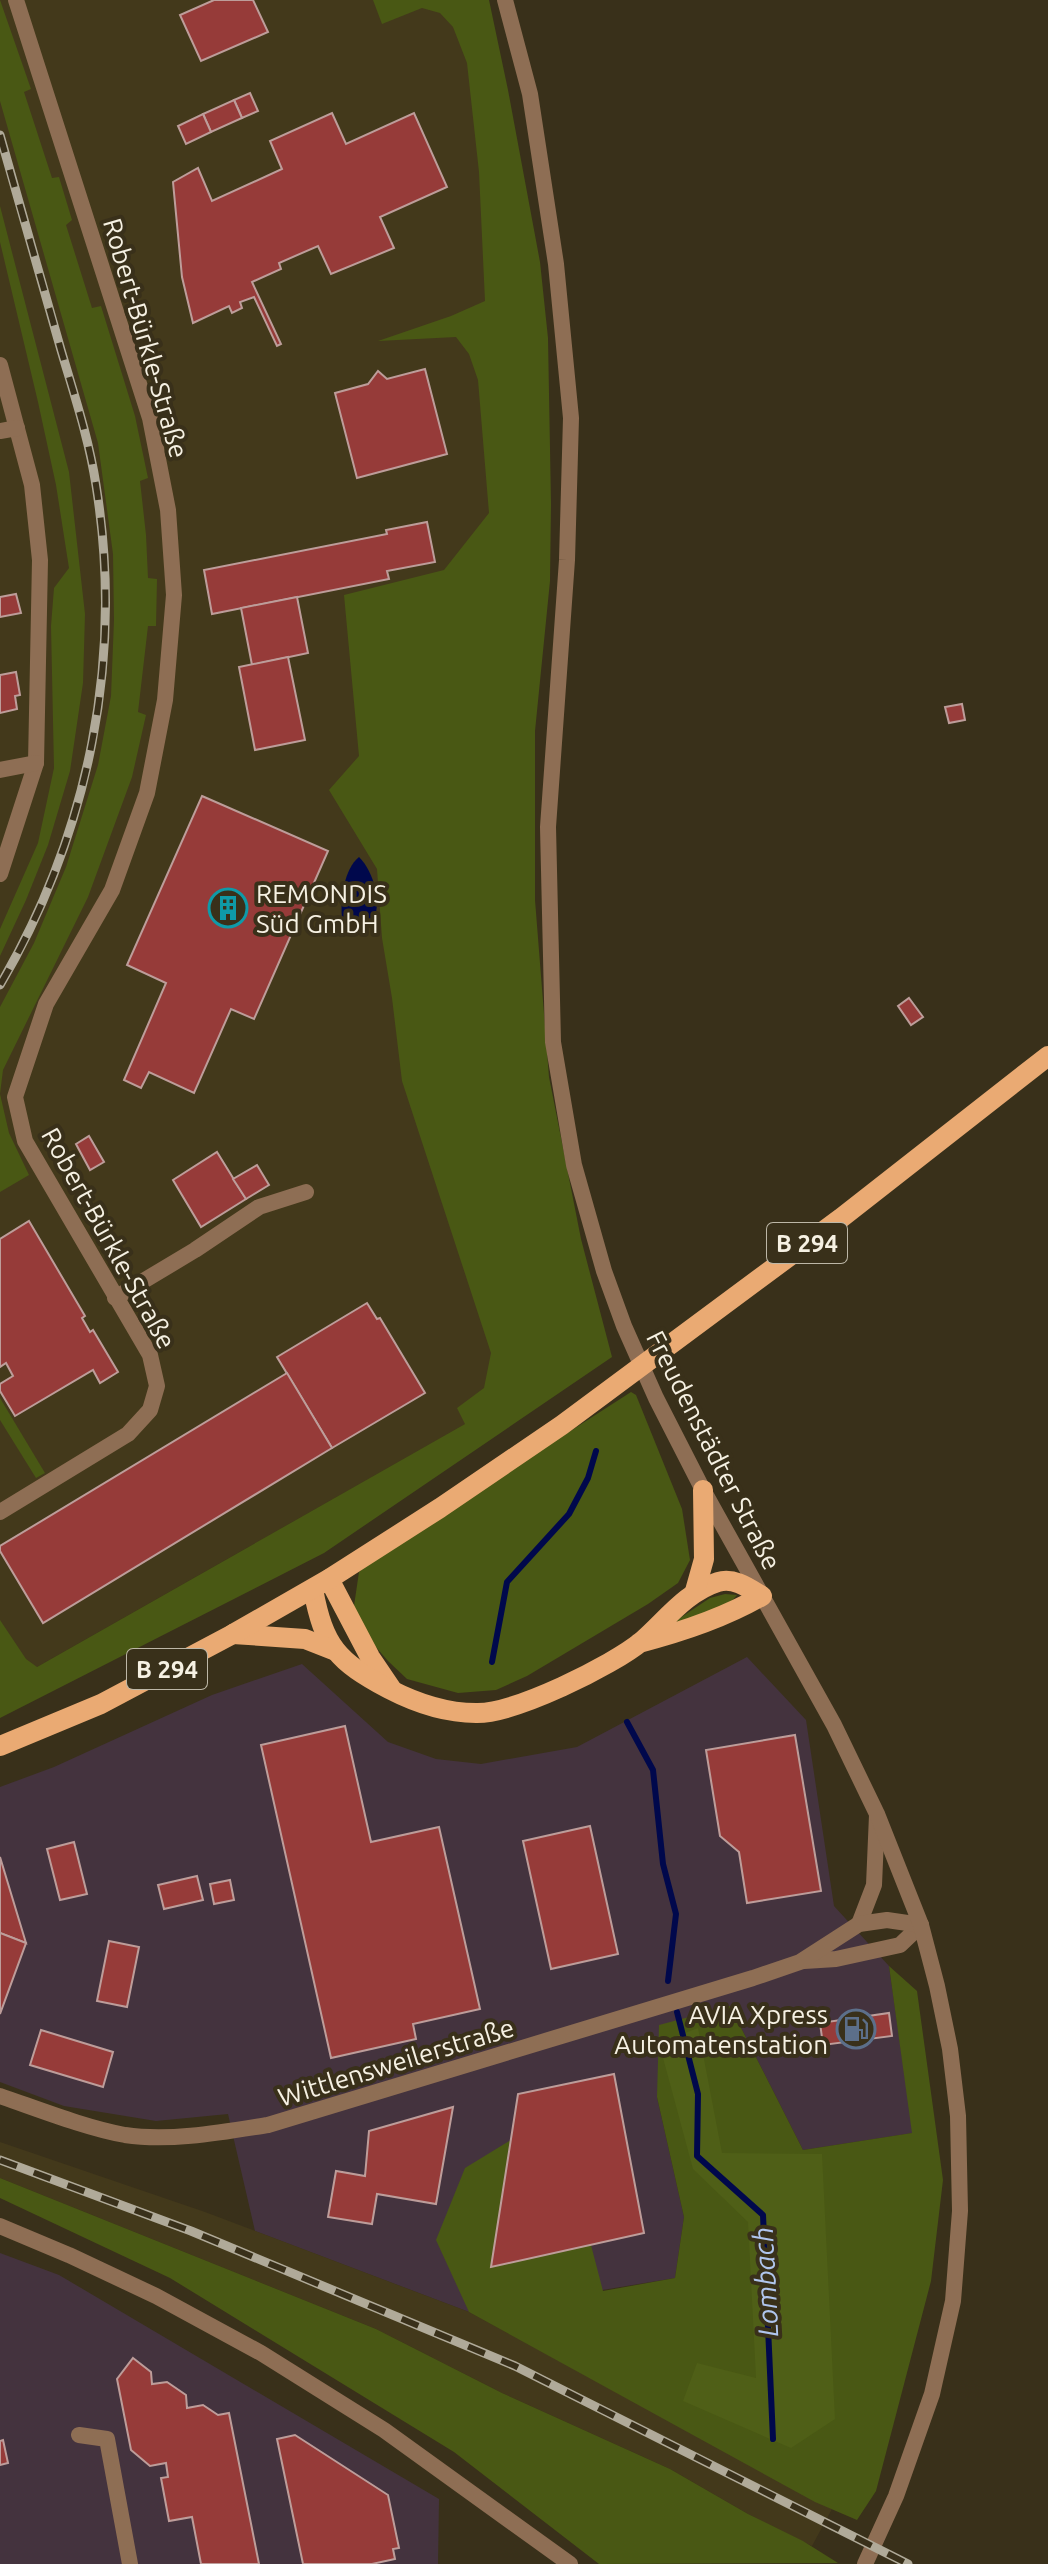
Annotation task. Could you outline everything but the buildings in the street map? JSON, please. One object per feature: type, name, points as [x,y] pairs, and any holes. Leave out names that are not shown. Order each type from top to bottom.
[{"type":"main road","name":"B 294","points":[[0,1746],[101,1704],[321,1584],[562,1425],[828,1228],[1048,1056]]},
{"type":"main road","points":[[695,1591],[704,1559],[703,1490]]},
{"type":"main road","points":[[233,1634],[305,1639],[333,1650],[360,1673],[432,1708],[479,1714],[529,1701],[578,1679],[639,1643],[695,1591],[721,1581],[741,1583],[762,1596],[743,1608],[684,1632],[639,1643]]},
{"type":"main road","points":[[321,1584],[321,1628],[333,1650]]},
{"type":"main road","points":[[321,1584],[393,1691]]},
{"type":"street","name":"Robert-Bürkle-Straße","points":[[0,1512],[128,1434],[150,1410],[157,1386],[150,1355],[25,1141],[15,1097],[46,1004],[112,890],[147,793],[165,700],[174,595],[168,510],[150,418],[16,0]]},
{"type":"street","name":"Freudenstädter Straße","points":[[505,0],[530,94],[556,264],[571,418],[567,574],[548,827],[553,1042],[574,1165],[604,1271],[656,1398],[703,1490],[834,1725],[877,1814],[921,1925],[950,2049],[958,2116],[960,2211],[953,2301],[932,2394],[896,2496],[865,2564]]},
{"type":"street","points":[[0,365],[8,430],[32,485],[40,560],[36,763],[0,874]]},
{"type":"street","points":[[0,770],[36,763]]},
{"type":"street","points":[[115,1298],[259,1207],[306,1192]]},
{"type":"street","points":[[859,1924],[874,1885],[877,1814]]},
{"type":"street","name":"Wittlensweilerstraße","points":[[800,1962],[859,1924],[887,1920],[921,1925]]},
{"type":"street","name":"Wittlensweilerstraße","points":[[0,2096],[126,2135],[193,2136],[268,2125],[506,2055],[800,1962],[836,1959],[900,1945],[921,1925]]},
{"type":"street","points":[[0,2226],[156,2296],[261,2353],[384,2430],[570,2564]]},
{"type":"street","points":[[79,2435],[107,2439],[130,2564]]},
{"type":"shaded area","points":[[0,0],[467,0],[507,140],[536,1141],[594,1351],[0,1688]]},
{"type":"shaded area","points":[[359,857],[373,880],[377,907],[372,924],[354,927],[342,918],[342,903],[344,885]]},
{"type":"shaded area","points":[[747,1657],[806,1720],[834,1906],[889,1966],[913,2133],[803,2150],[730,2006],[657,2097],[684,2217],[675,2278],[469,2312],[255,2231],[228,2114],[156,2121],[64,2106],[0,2082],[0,1787],[54,1767],[212,1695],[302,1664],[388,1742],[436,1759],[481,1764],[577,1747]]},
{"type":"shaded area","points":[[0,2142],[205,2212],[469,2312],[832,2509],[812,2546],[670,2469],[502,2393],[376,2329],[0,2178]]},
{"type":"shaded area","points":[[0,2253],[59,2275],[439,2499],[438,2564],[0,2564]]},
{"type":"green space","points":[[0,0],[31,89],[24,92],[52,178],[59,177],[72,220],[66,225],[92,308],[101,306],[135,416],[148,478],[140,481],[148,578],[157,579],[156,626],[148,626],[138,712],[146,715],[132,777],[88,897],[3,1070],[0,1094],[0,1007],[34,943],[66,867],[98,765],[111,696],[114,620],[113,554],[98,443],[0,101]]},
{"type":"green space","points":[[373,0],[489,0],[540,262],[548,338],[551,504],[550,581],[535,731],[535,900],[549,1077],[581,1239],[612,1357],[324,1553],[0,1718],[0,1620],[26,1659],[37,1667],[465,1424],[457,1408],[484,1388],[491,1353],[402,1081],[382,938],[377,869],[329,790],[359,756],[344,595],[444,570],[489,513],[478,380],[469,354],[456,337],[378,341],[485,301],[479,172],[467,63],[453,27],[440,13],[422,8],[382,24]]},
{"type":"green space","points":[[0,206],[69,472],[85,614],[83,683],[70,771],[48,845],[0,956],[0,929],[38,843],[54,768],[51,626],[54,588],[69,568],[56,485],[0,242]]},
{"type":"green space","points":[[0,1094],[9,1133],[29,1175],[0,1192]]},
{"type":"green space","points":[[631,1392],[636,1395],[682,1509],[690,1560],[678,1583],[527,1676],[496,1690],[458,1693],[407,1679],[369,1639],[354,1606],[359,1572],[384,1551]]},
{"type":"green space","points":[[0,1398],[45,1473],[36,1478],[0,1420]]},
{"type":"green space","points":[[737,1595],[730,1603],[676,1624],[674,1622],[710,1598]]},
{"type":"green space","points":[[889,1966],[917,1991],[943,2180],[931,2281],[876,2491],[857,2520],[815,2502],[469,2312],[436,2240],[465,2168],[511,2140],[491,2267],[591,2245],[603,2291],[675,2278],[684,2217],[657,2097],[659,2025],[730,2006],[803,2150],[912,2133]]},
{"type":"green space","points":[[698,2028],[722,2153],[822,2154],[835,2419],[791,2448],[683,2401],[697,2363],[756,2378],[748,2222],[693,2169],[659,2043]]},
{"type":"green space","points":[[0,2178],[376,2329],[502,2393],[670,2469],[838,2563],[599,2564],[454,2452],[170,2278],[0,2198]]},
{"type":"waterway","name":"Lombach","points":[[492,1662],[507,1582],[569,1514],[588,1478],[596,1451]]},
{"type":"waterway","name":"Lombach","points":[[627,1722],[653,1770],[663,1864],[676,1914],[668,1981]]},
{"type":"waterway","name":"Lombach","points":[[677,2012],[698,2094],[697,2156],[763,2215],[773,2439]]},
{"type":"railway","points":[[0,135],[89,451],[104,550],[105,615],[101,680],[92,743],[77,806],[31,927],[0,985]]},
{"type":"railway","points":[[0,2160],[191,2231],[515,2366],[908,2564]]},
{"type":"place","name":"REMONDIS Süd GmbH","points":[[228,908]]},
{"type":"place","name":"AVIA Xpress Automatenstation","points":[[856,2029]]}]
